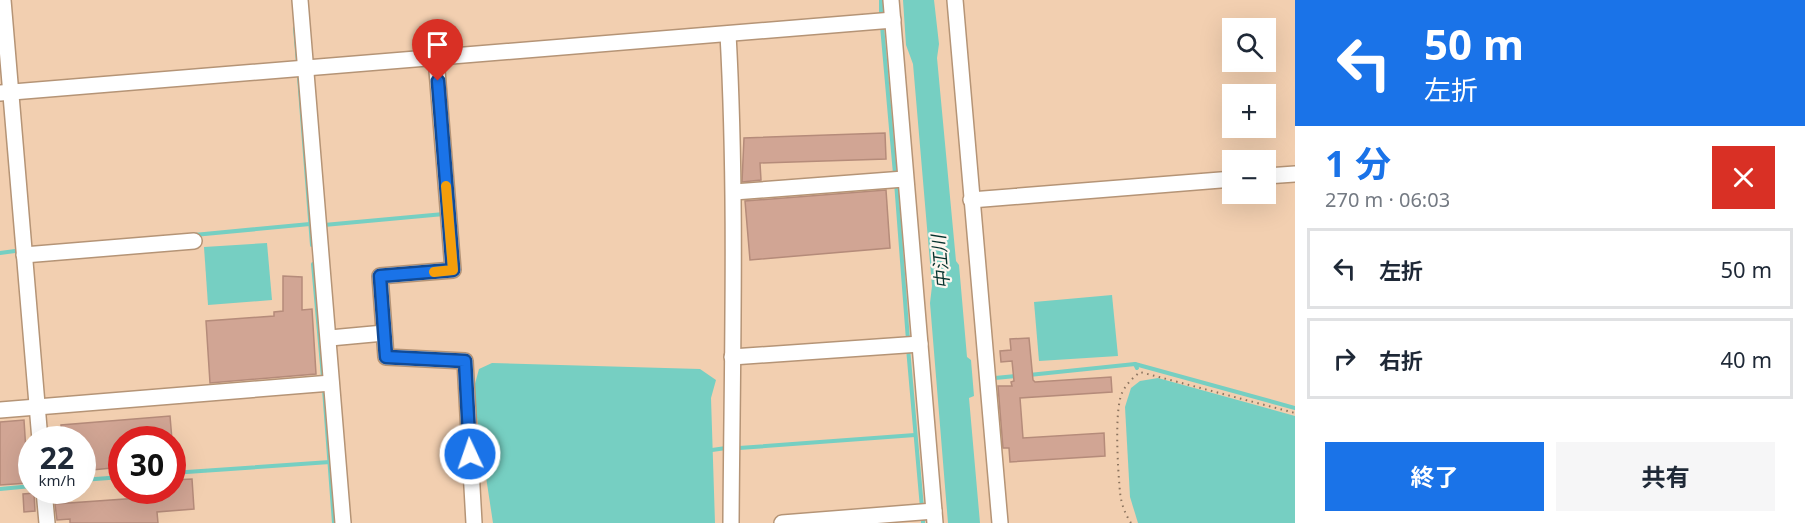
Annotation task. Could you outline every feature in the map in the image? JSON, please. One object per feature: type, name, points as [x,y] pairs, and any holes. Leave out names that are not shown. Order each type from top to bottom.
[{"type":"street","points":[[3,0],[5,93],[24,255],[39,426]]},
{"type":"street","points":[[300,0],[344,523]]},
{"type":"street","points":[[782,523],[934,517],[904,179],[891,0]]},
{"type":"street","points":[[955,0],[1000,523]]},
{"type":"street","points":[[5,93],[893,20]]},
{"type":"street","points":[[728,34],[734,192],[731,523]]},
{"type":"street","points":[[436,58],[453,270],[380,276],[384,333],[386,357],[465,361],[474,523]]},
{"type":"street","points":[[1276,175],[1295,174]]},
{"type":"street","points":[[734,192],[904,179]]},
{"type":"street","points":[[971,201],[1222,180]]},
{"type":"street","points":[[24,255],[194,241]]},
{"type":"street","points":[[330,338],[384,333]]},
{"type":"street","points":[[732,357],[920,344]]},
{"type":"street","points":[[0,410],[331,383]]},
{"type":"street","points":[[45,504],[47,523]]},
{"type":"path","points":[[1131,523],[1125,513],[1120,493],[1117,409],[1122,392],[1130,380],[1140,372],[1295,412]]},
{"type":"water","name":"中江川","points":[[903,0],[934,0],[939,44],[937,58],[956,261],[959,265],[967,357],[971,360],[974,396],[969,398],[980,523],[948,523],[930,303],[932,286],[913,64],[906,45]]},
{"type":"water","points":[[267,243],[272,300],[208,305],[204,247]]},
{"type":"water","points":[[1112,295],[1118,356],[1039,361],[1034,302]]},
{"type":"water","points":[[492,363],[700,369],[716,380],[711,398],[715,523],[493,523],[473,391],[479,369]]},
{"type":"water","points":[[1158,378],[1295,416],[1295,523],[1138,523],[1130,497],[1125,407],[1131,388],[1140,381]]},
{"type":"building","points":[[885,133],[886,159],[760,163],[761,180],[742,182],[744,138]]},
{"type":"building","points":[[886,190],[890,248],[750,260],[745,201]]},
{"type":"building","points":[[283,276],[302,277],[302,310],[312,309],[316,374],[210,383],[206,321],[274,316],[274,312],[283,311]]},
{"type":"building","points":[[1029,338],[1035,382],[1111,377],[1112,392],[1020,398],[1023,438],[1104,433],[1105,456],[1010,462],[1009,448],[1003,448],[998,386],[1012,386],[1011,382],[1014,381],[1012,361],[1001,362],[1000,351],[1011,350],[1010,339]]},
{"type":"building","points":[[170,416],[171,426],[108,426],[108,468],[96,470],[96,426],[61,425]]},
{"type":"building","points":[[24,420],[24,426],[18,426],[18,484],[0,485],[0,422]]},
{"type":"building","points":[[186,479],[192,479],[194,509],[157,512],[158,523],[70,523],[70,519],[57,520],[55,504],[96,504],[96,501],[108,500],[108,504],[186,504]]},
{"type":"building","points":[[24,504],[35,504],[35,511],[24,512]]},
{"type":"waterway","points":[[881,0],[881,16]]},
{"type":"waterway","points":[[882,26],[895,174]]},
{"type":"waterway","points":[[295,28],[298,63]]},
{"type":"waterway","points":[[299,77],[312,245]]},
{"type":"waterway","points":[[896,182],[908,340]]},
{"type":"waterway","points":[[324,225],[444,214]]},
{"type":"waterway","points":[[194,235],[310,224]]},
{"type":"waterway","points":[[0,253],[15,251]]},
{"type":"waterway","points":[[313,264],[323,377]]},
{"type":"waterway","points":[[908,348],[922,508]]},
{"type":"waterway","points":[[1135,364],[1295,408]]},
{"type":"waterway","points":[[1029,375],[1135,364],[1137,368]]},
{"type":"waterway","points":[[995,378],[1016,376]]},
{"type":"waterway","points":[[324,389],[334,523]]},
{"type":"waterway","points":[[739,448],[915,435]]},
{"type":"waterway","points":[[712,450],[726,448]]},
{"type":"waterway","points":[[186,472],[330,462]]},
{"type":"waterway","points":[[96,479],[108,478]]},
{"type":"waterway","points":[[0,489],[18,487]]},
{"type":"waterway","points":[[923,516],[923,523]]},
{"type":"slow traffic","points":[[434,272],[453,270],[446,186]]},
{"type":"route","points":[[438,81],[453,270],[380,276],[386,357],[465,361],[470,454]]}]
